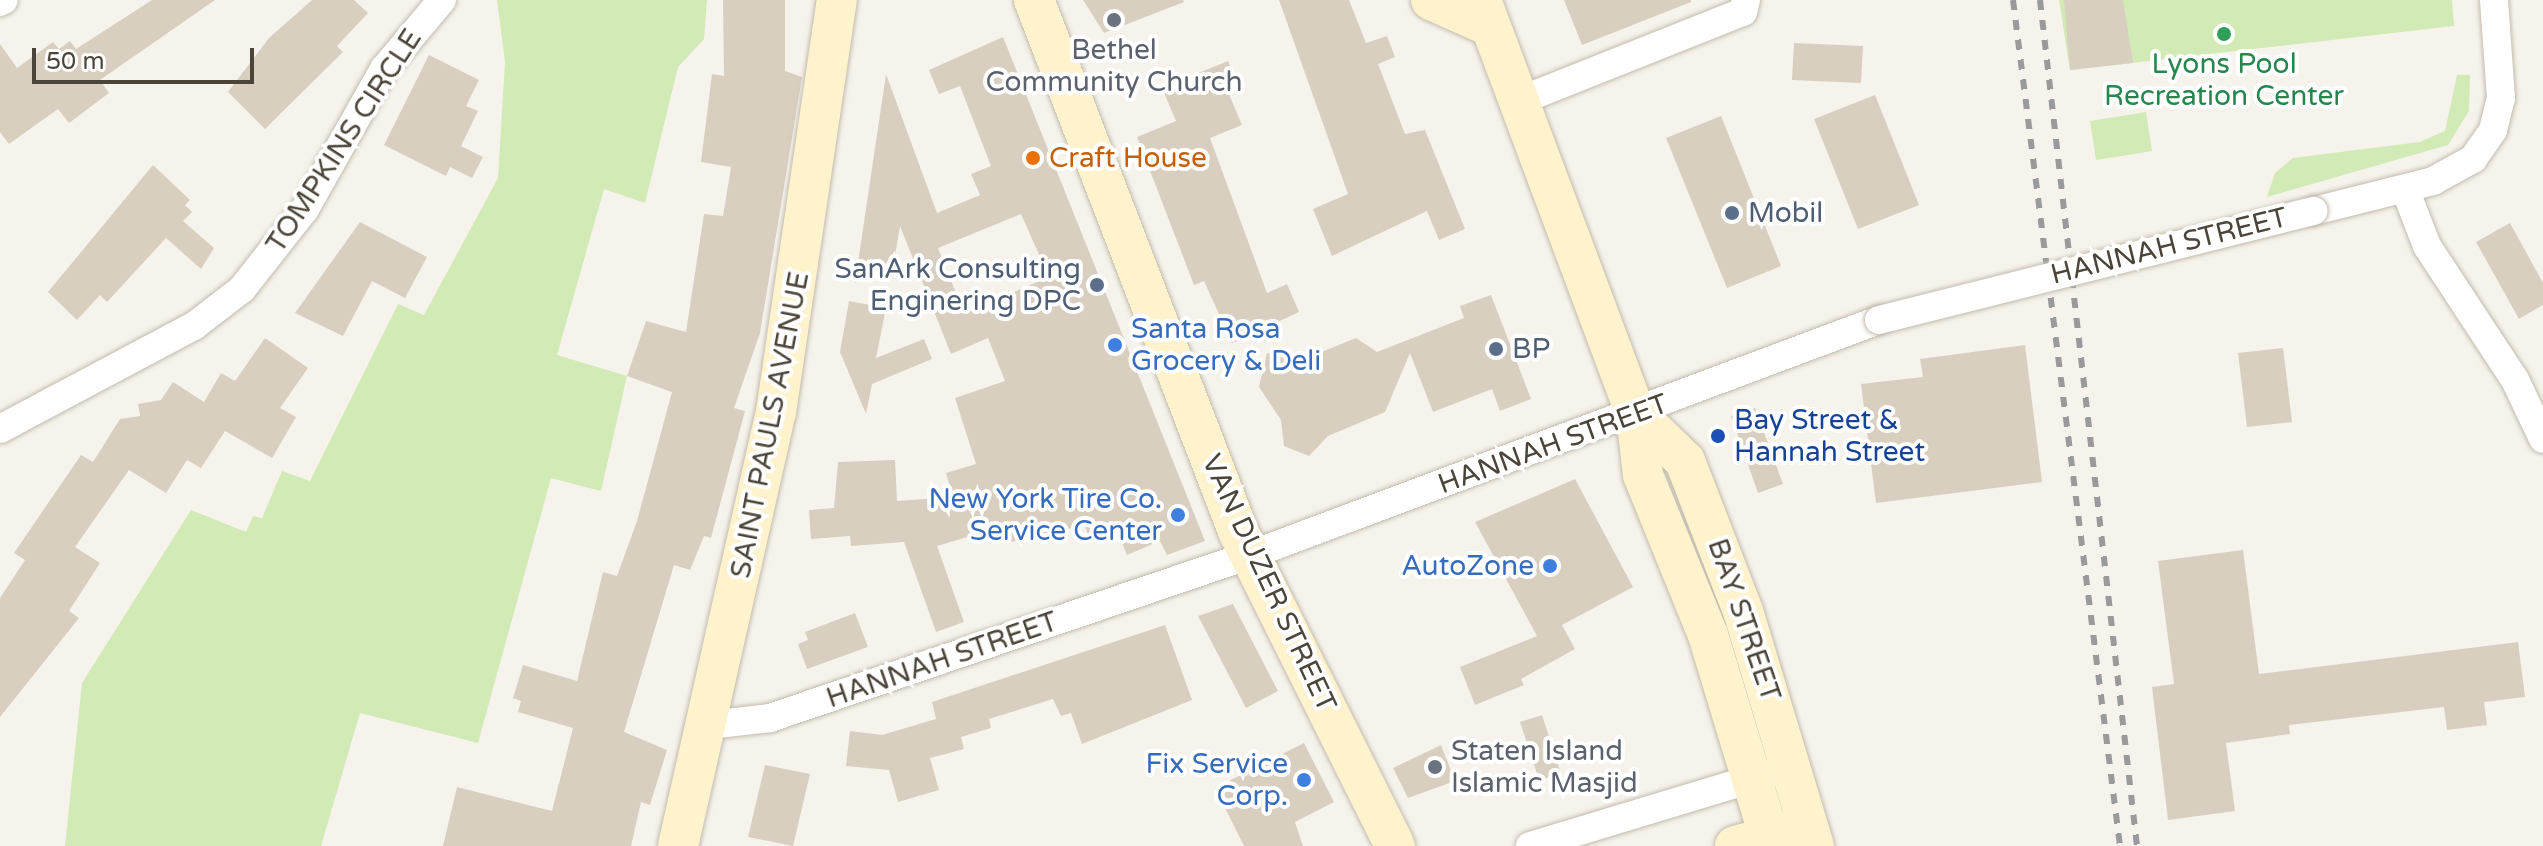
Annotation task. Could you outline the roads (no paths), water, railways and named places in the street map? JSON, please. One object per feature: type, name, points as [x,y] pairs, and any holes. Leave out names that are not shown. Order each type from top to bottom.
[{"type":"main road","name":"SAINT PAULS AVENUE","points":[[678,846],[709,725],[805,247],[837,0]]},
{"type":"main road","name":"VAN DUZER STREET","points":[[1034,0],[1250,555],[1395,846]]},
{"type":"main road","name":"BAY STREET","points":[[1431,0],[1483,12],[1514,103],[1636,414],[1643,475],[1692,593],[1753,778],[1759,843]]},
{"type":"main road","name":"BAY STREET","points":[[1636,414],[1685,461],[1792,767],[1812,836]]},
{"type":"main road","points":[[1759,843],[1812,836]]},
{"type":"street","name":"TOMPKINS CIRCLE","points":[[0,429],[169,341],[242,289],[305,209],[384,69],[442,0]]},
{"type":"street","points":[[1514,103],[1743,12],[1746,0]]},
{"type":"street","name":"HANNAH STREET","points":[[709,725],[770,718],[1250,555],[1636,414],[1879,320],[2405,189],[2459,170],[2493,130],[2501,98],[2494,0]]},
{"type":"street","points":[[2405,189],[2427,246],[2515,380],[2543,439]]},
{"type":"street","points":[[1530,846],[1792,767]]},
{"type":"railway","points":[[2013,0],[2120,846]]},
{"type":"railway","points":[[2040,0],[2137,846]]},
{"type":"place","name":"Bethel Community Church","points":[[1114,20]]},
{"type":"place","name":"Lyons Pool Recreation Center","points":[[2224,34]]},
{"type":"place","name":"Craft House","points":[[1033,158]]},
{"type":"place","name":"Mobil","points":[[1732,213]]},
{"type":"place","name":"SanArk Consulting Enginering DPC","points":[[1097,285]]},
{"type":"place","name":"Santa Rosa Grocery & Deli","points":[[1115,345]]},
{"type":"place","name":"BP","points":[[1496,349]]},
{"type":"place","name":"Bay Street & Hannah Street","points":[[1718,436]]},
{"type":"place","name":"New York Tire Co. Service Center","points":[[1178,515]]},
{"type":"place","name":"AutoZone","points":[[1550,566]]},
{"type":"place","name":"Staten Island Islamic Masjid","points":[[1435,767]]},
{"type":"place","name":"Fix Service Corp.","points":[[1304,780]]}]
